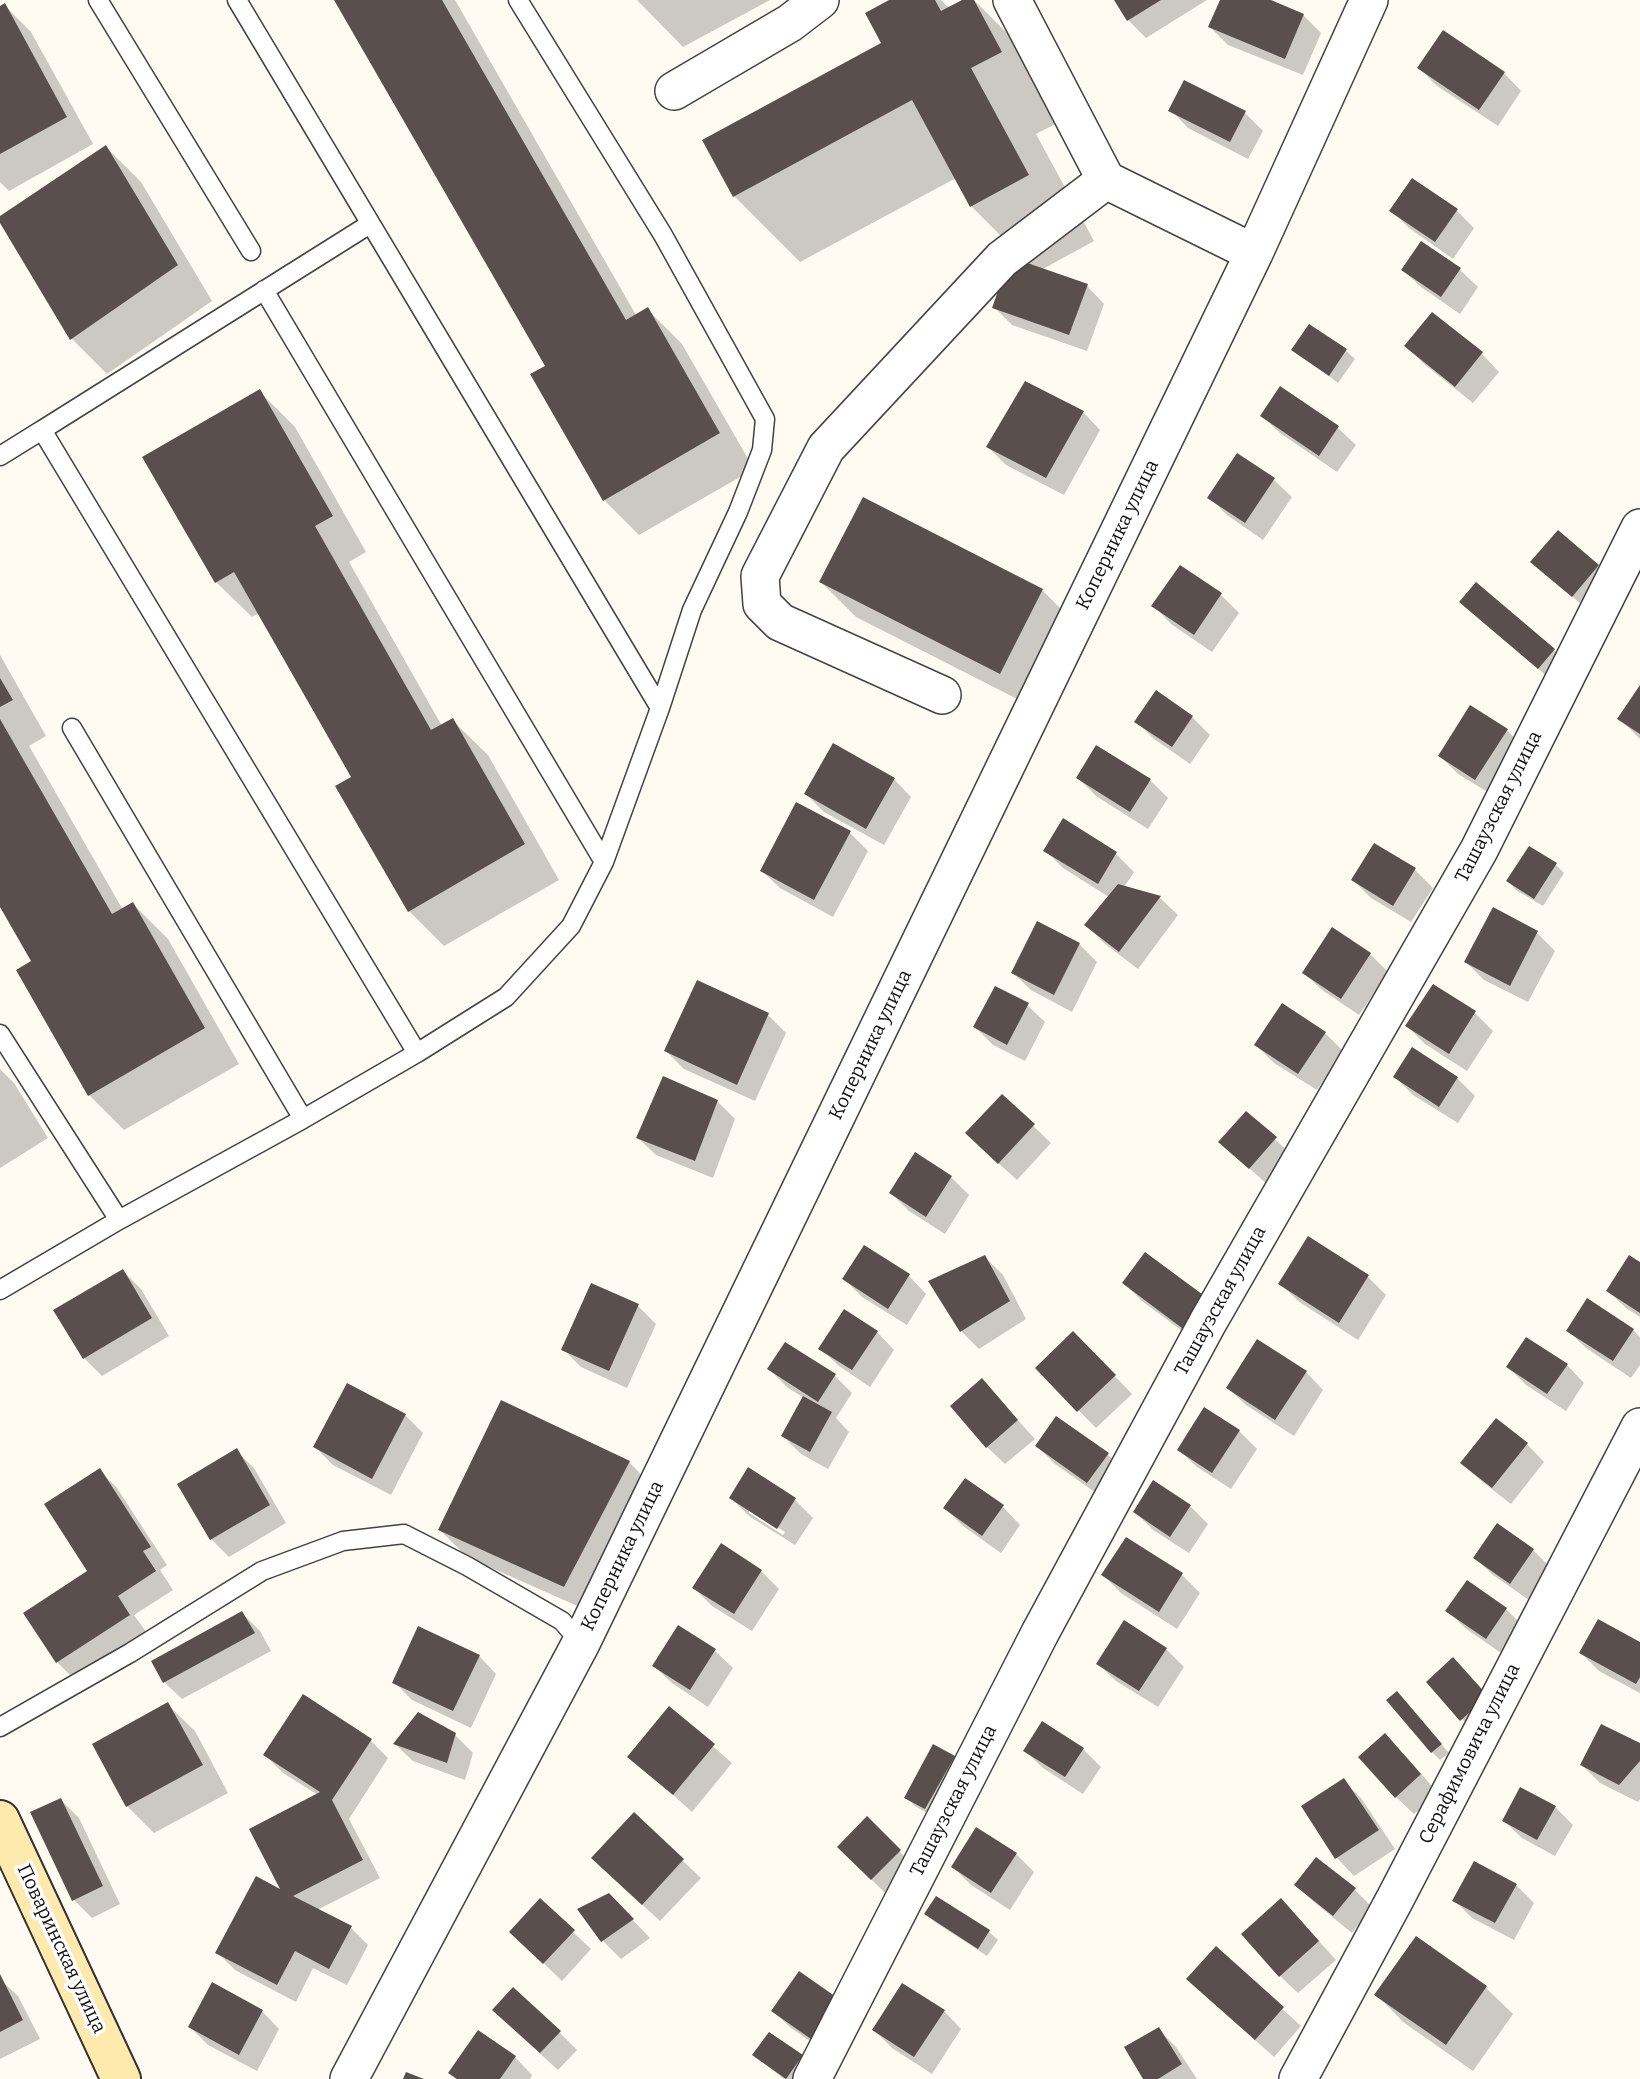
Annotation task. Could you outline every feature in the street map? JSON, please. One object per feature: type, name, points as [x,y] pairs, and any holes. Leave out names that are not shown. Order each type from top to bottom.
[{"type":"main road","name":"Поваринская улица","points":[[0,1820],[121,2079]]},
{"type":"street","points":[[674,92],[790,23],[820,0]]},
{"type":"street","points":[[1012,0],[1106,180],[1254,253]]},
{"type":"street","name":"Коперника улица","points":[[349,2079],[581,1643],[1254,253],[1368,0]]},
{"type":"street","points":[[942,695],[780,622],[762,604],[760,576],[826,447],[1002,260],[1106,180]]},
{"type":"street","name":"Ташаузская улица","points":[[812,2079],[1040,1633],[1195,1346],[1479,850],[1640,528]]},
{"type":"street","name":"Серафимовича улица","points":[[1298,2079],[1395,1899],[1640,1427]]},
{"type":"lane","points":[[98,0],[251,251]]},
{"type":"lane","points":[[237,0],[660,708]]},
{"type":"lane","points":[[0,1290],[303,1119],[506,997],[571,926],[604,862],[692,610],[738,512],[762,450],[765,419],[663,235],[518,0]]},
{"type":"lane","points":[[0,456],[370,224]]},
{"type":"lane","points":[[264,290],[604,862]]},
{"type":"lane","points":[[42,430],[416,1053]]},
{"type":"lane","points":[[72,728],[303,1119]]},
{"type":"lane","points":[[0,1034],[120,1220]]},
{"type":"lane","points":[[0,1727],[130,1653],[262,1571],[343,1541],[404,1534],[467,1566],[562,1621],[581,1643]]},
{"type":"building","points":[[334,0],[442,0],[626,320],[648,307],[720,433],[603,501],[530,374],[545,366]]},
{"type":"building","points":[[889,0],[935,0],[941,11],[962,0],[974,0],[1002,52],[971,68],[1029,175],[970,207],[912,100],[733,197],[702,140],[881,43],[865,13]]},
{"type":"building","points":[[1114,0],[1161,0],[1127,21]]},
{"type":"building","points":[[1220,0],[1271,0],[1304,14],[1285,59],[1208,27]]},
{"type":"building","points":[[5,3],[67,117],[0,154],[0,6]]},
{"type":"building","points":[[1443,30],[1505,72],[1479,110],[1417,68]]},
{"type":"building","points":[[1184,80],[1246,111],[1230,142],[1168,111]]},
{"type":"building","points":[[106,145],[178,265],[70,340],[0,223],[0,216]]},
{"type":"building","points":[[1412,178],[1458,209],[1435,242],[1389,211]]},
{"type":"building","points":[[1421,241],[1461,268],[1441,297],[1401,270]]},
{"type":"building","points":[[1010,257],[1088,284],[1069,335],[992,308]]},
{"type":"building","points":[[1432,312],[1483,352],[1455,387],[1404,346]]},
{"type":"building","points":[[1309,324],[1347,349],[1329,376],[1291,350]]},
{"type":"building","points":[[1025,381],[1084,411],[1046,478],[986,447]]},
{"type":"building","points":[[1280,386],[1339,426],[1319,456],[1260,416]]},
{"type":"building","points":[[260,389],[333,516],[315,526],[431,730],[453,718],[525,844],[408,912],[335,786],[351,777],[234,572],[215,583],[142,457]]},
{"type":"building","points":[[1237,453],[1275,478],[1245,523],[1207,498]]},
{"type":"building","points":[[863,497],[1043,589],[1000,674],[819,582]]},
{"type":"building","points":[[1558,530],[1599,565],[1572,597],[1530,562]]},
{"type":"building","points":[[1180,565],[1222,593],[1194,635],[1151,606]]},
{"type":"building","points":[[1476,582],[1555,649],[1538,669],[1459,602]]},
{"type":"building","points":[[0,678],[13,700],[0,707]]},
{"type":"building","points":[[1640,685],[1640,734],[1617,719]]},
{"type":"building","points":[[1156,690],[1193,716],[1172,747],[1134,722]]},
{"type":"building","points":[[1470,705],[1508,729],[1475,780],[1438,756]]},
{"type":"building","points":[[0,719],[112,914],[133,902],[205,1028],[88,1096],[16,970],[31,961],[0,907]]},
{"type":"building","points":[[833,743],[895,778],[866,829],[804,794]]},
{"type":"building","points":[[1096,745],[1151,779],[1130,812],[1076,778]]},
{"type":"building","points":[[796,802],[851,831],[814,900],[760,871]]},
{"type":"building","points":[[1063,818],[1117,852],[1098,884],[1043,851]]},
{"type":"building","points":[[1374,843],[1416,868],[1393,906],[1351,880]]},
{"type":"building","points":[[1529,846],[1557,863],[1534,899],[1506,881]]},
{"type":"building","points":[[1118,884],[1161,896],[1119,952],[1084,925]]},
{"type":"building","points":[[1493,907],[1538,931],[1510,986],[1464,962]]},
{"type":"building","points":[[1037,921],[1080,943],[1054,995],[1011,973]]},
{"type":"building","points":[[1332,927],[1371,953],[1341,999],[1302,973]]},
{"type":"building","points":[[697,980],[769,1013],[737,1085],[664,1051]]},
{"type":"building","points":[[1433,984],[1476,1011],[1449,1054],[1405,1026]]},
{"type":"building","points":[[995,986],[1029,1003],[1007,1045],[973,1027]]},
{"type":"building","points":[[1282,1003],[1326,1032],[1298,1074],[1254,1045]]},
{"type":"building","points":[[1412,1047],[1458,1077],[1439,1107],[1393,1077]]},
{"type":"building","points":[[663,1076],[718,1100],[695,1161],[636,1138]]},
{"type":"building","points":[[1002,1094],[1035,1124],[998,1164],[965,1133]]},
{"type":"building","points":[[1246,1111],[1277,1137],[1249,1169],[1218,1142]]},
{"type":"building","points":[[915,1152],[952,1176],[926,1217],[889,1193]]},
{"type":"building","points":[[1308,1236],[1369,1275],[1339,1323],[1278,1284]]},
{"type":"building","points":[[864,1245],[910,1274],[888,1309],[842,1279]]},
{"type":"building","points":[[1145,1252],[1210,1300],[1186,1331],[1122,1283]]},
{"type":"building","points":[[985,1255],[1010,1301],[960,1332],[928,1281]]},
{"type":"building","points":[[1629,1255],[1640,1262],[1640,1313],[1606,1291]]},
{"type":"building","points":[[123,1269],[152,1318],[83,1359],[53,1310]]},
{"type":"building","points":[[591,1283],[639,1304],[609,1371],[561,1350]]},
{"type":"building","points":[[1587,1298],[1634,1329],[1613,1361],[1566,1331]]},
{"type":"building","points":[[844,1309],[878,1331],[852,1370],[818,1349]]},
{"type":"building","points":[[1073,1331],[1116,1375],[1077,1412],[1035,1368]]},
{"type":"building","points":[[1526,1337],[1568,1364],[1547,1394],[1506,1367]]},
{"type":"building","points":[[1257,1339],[1307,1371],[1275,1420],[1226,1388]]},
{"type":"building","points":[[785,1342],[836,1374],[818,1402],[767,1369]]},
{"type":"building","points":[[982,1378],[1018,1420],[986,1448],[950,1406]]},
{"type":"building","points":[[347,1383],[406,1414],[372,1479],[313,1447]]},
{"type":"building","points":[[803,1396],[832,1412],[810,1452],[781,1436]]},
{"type":"building","points":[[501,1400],[630,1461],[564,1587],[438,1530]]},
{"type":"building","points":[[1204,1407],[1240,1430],[1212,1473],[1177,1450]]},
{"type":"building","points":[[1056,1416],[1109,1453],[1087,1483],[1035,1446]]},
{"type":"building","points":[[1496,1418],[1528,1443],[1492,1488],[1460,1463]]},
{"type":"building","points":[[237,1448],[270,1505],[210,1540],[177,1484]]},
{"type":"building","points":[[748,1467],[796,1498],[777,1529],[729,1498]]},
{"type":"building","points":[[100,1468],[151,1547],[143,1551],[156,1571],[118,1596],[130,1615],[56,1663],[23,1613],[87,1571],[44,1504]]},
{"type":"building","points":[[965,1478],[1004,1505],[982,1536],[943,1508]]},
{"type":"building","points":[[1153,1480],[1191,1505],[1170,1537],[1133,1512]]},
{"type":"building","points":[[1497,1523],[1534,1549],[1510,1584],[1473,1558]]},
{"type":"building","points":[[1126,1537],[1183,1573],[1159,1612],[1101,1575]]},
{"type":"building","points":[[721,1543],[762,1570],[734,1614],[692,1588]]},
{"type":"building","points":[[1467,1580],[1507,1608],[1486,1639],[1445,1611]]},
{"type":"building","points":[[242,1611],[255,1633],[163,1683],[151,1661]]},
{"type":"building","points":[[1598,1619],[1640,1642],[1640,1677],[1636,1684],[1579,1653]]},
{"type":"building","points":[[1124,1620],[1167,1648],[1139,1691],[1096,1664]]},
{"type":"building","points":[[678,1625],[716,1649],[690,1690],[652,1666]]},
{"type":"building","points":[[418,1626],[480,1655],[453,1711],[392,1683]]},
{"type":"building","points":[[1453,1657],[1488,1696],[1460,1721],[1426,1682]]},
{"type":"building","points":[[1397,1691],[1442,1744],[1431,1753],[1386,1700]]},
{"type":"building","points":[[303,1694],[372,1739],[332,1800],[363,1860],[293,1896],[352,1926],[329,1969],[295,1951],[277,1985],[215,1953],[256,1876],[280,1889],[249,1829],[320,1792],[263,1755]]},
{"type":"building","points":[[168,1702],[203,1765],[126,1807],[92,1744]]},
{"type":"building","points":[[669,1706],[715,1744],[673,1795],[627,1757]]},
{"type":"building","points":[[418,1712],[456,1733],[447,1763],[393,1744]]},
{"type":"building","points":[[1042,1721],[1084,1748],[1065,1777],[1023,1751]]},
{"type":"building","points":[[1601,1724],[1640,1743],[1640,1761],[1619,1785],[1580,1765]]},
{"type":"building","points":[[1385,1733],[1421,1774],[1395,1798],[1358,1757]]},
{"type":"building","points":[[933,1744],[955,1756],[925,1809],[904,1798]]},
{"type":"building","points":[[1344,1778],[1379,1830],[1335,1859],[1301,1806]]},
{"type":"building","points":[[1520,1787],[1556,1806],[1537,1840],[1502,1821]]},
{"type":"building","points":[[61,1798],[103,1886],[72,1901],[30,1812]]},
{"type":"building","points":[[634,1812],[684,1859],[642,1905],[591,1858]]},
{"type":"building","points":[[867,1816],[901,1850],[871,1880],[837,1847]]},
{"type":"building","points":[[976,1827],[1017,1853],[991,1893],[951,1867]]},
{"type":"building","points":[[1316,1857],[1356,1888],[1333,1916],[1294,1885]]},
{"type":"building","points":[[1474,1861],[1517,1884],[1495,1923],[1452,1901]]},
{"type":"building","points":[[609,1893],[634,1919],[601,1942],[577,1909]]},
{"type":"building","points":[[936,1896],[990,1930],[978,1949],[924,1914]]},
{"type":"building","points":[[540,1898],[575,1930],[543,1964],[509,1932]]},
{"type":"building","points":[[1281,1898],[1319,1941],[1279,1977],[1241,1934]]},
{"type":"building","points":[[1416,1936],[1487,1986],[1446,2045],[1374,1995]]},
{"type":"building","points":[[1216,1946],[1284,2007],[1255,2040],[1186,1979]]},
{"type":"building","points":[[799,1971],[839,1999],[811,2039],[771,2011]]},
{"type":"building","points":[[0,1974],[23,2020],[0,2032]]},
{"type":"building","points":[[212,1982],[263,2010],[239,2055],[188,2027]]},
{"type":"building","points":[[902,1983],[945,2010],[914,2057],[872,2030]]},
{"type":"building","points":[[513,1987],[561,2031],[540,2053],[492,2010]]},
{"type":"building","points":[[1159,2027],[1182,2064],[1158,2079],[1143,2079],[1124,2047]]},
{"type":"building","points":[[478,2030],[516,2056],[500,2079],[457,2079],[448,2073]]},
{"type":"building","points":[[769,2032],[803,2055],[786,2079],[752,2055]]},
{"type":"building","points":[[406,2072],[424,2079],[403,2079]]}]
